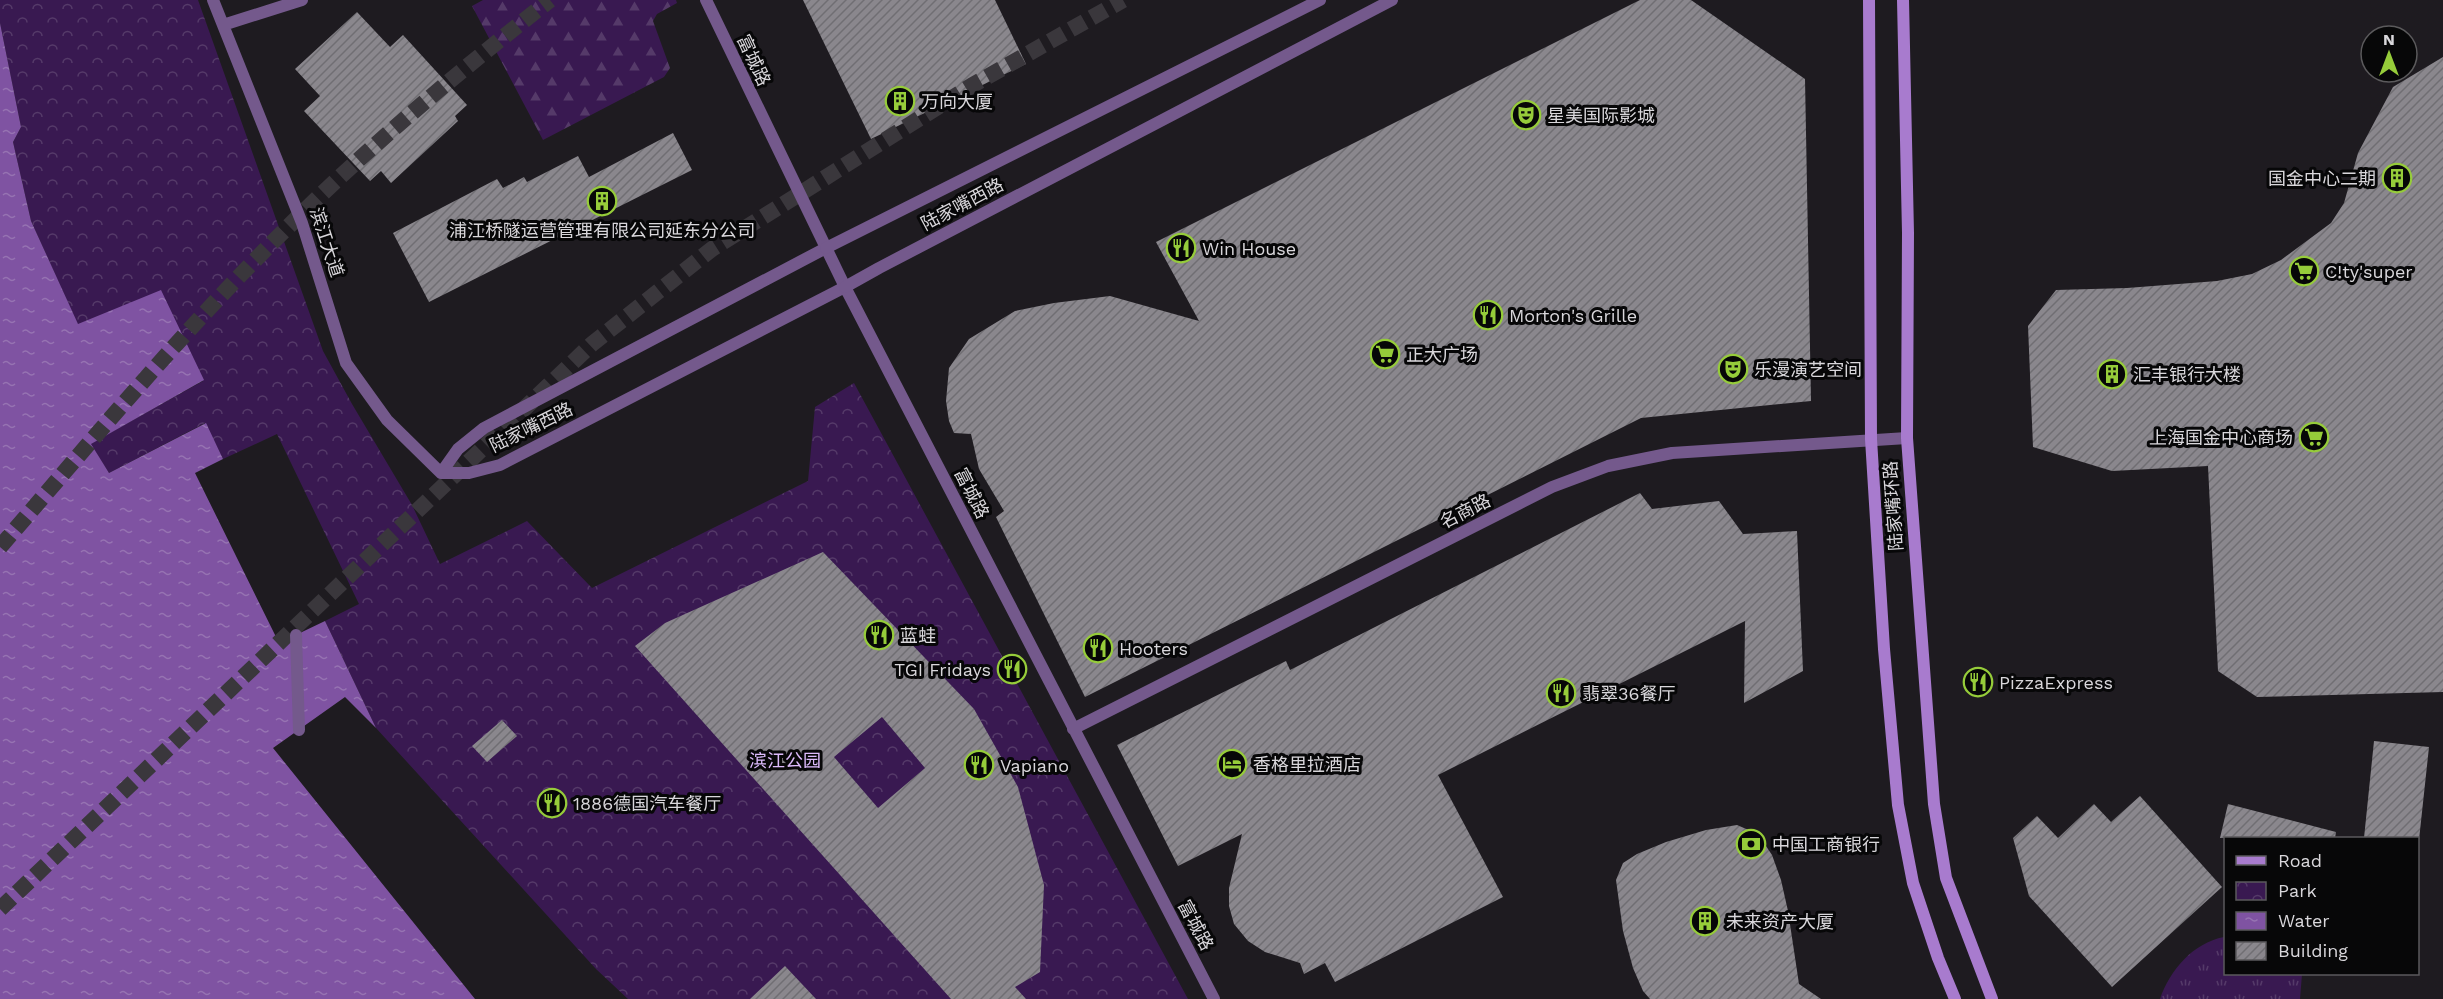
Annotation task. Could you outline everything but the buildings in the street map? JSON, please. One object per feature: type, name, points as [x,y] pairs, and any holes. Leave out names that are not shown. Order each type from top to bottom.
[{"type":"main road","name":"陆家嘴环路","points":[[1869,0],[1870,439],[1884,649],[1899,805],[1914,883],[1954,999]]},
{"type":"main road","name":"陆家嘴环路","points":[[1903,0],[1908,233],[1906,438],[1934,804],[1946,878],[1992,999]]},
{"type":"street","name":"滨江大道","points":[[213,0],[302,223],[346,363],[387,420],[441,473]]},
{"type":"street","points":[[223,25],[302,0]]},
{"type":"street","name":"富城路","points":[[706,0],[845,287],[1214,999]]},
{"type":"street","name":"陆家嘴西路","points":[[441,473],[458,449],[484,428],[826,248],[1320,0]]},
{"type":"street","name":"陆家嘴西路","points":[[441,473],[469,473],[500,465],[1392,0]]},
{"type":"street","name":"名商路","points":[[1073,729],[1552,487],[1608,466],[1672,453],[1906,438]]},
{"type":"street","points":[[296,635],[299,730]]},
{"type":"green space","name":"滨江公园","points":[[0,0],[198,0],[323,351],[412,505],[440,564],[527,521],[592,588],[808,481],[815,407],[854,383],[1188,999],[628,999],[596,969],[376,728],[325,621],[359,604],[277,434],[223,459],[205,423],[109,473],[90,444],[203,381],[78,325],[31,221],[13,142],[21,127],[0,23]]},
{"type":"green space","points":[[483,0],[676,0],[677,3],[657,14],[653,21],[670,68],[664,77],[543,140],[472,6]]},
{"type":"green space","points":[[2224,937],[2224,975],[2302,975],[2300,999],[2160,999],[2176,968],[2184,959],[2202,945]]},
{"type":"water","points":[[0,23],[21,127],[13,142],[31,221],[78,324],[161,290],[204,380],[91,444],[109,473],[206,423],[223,459],[195,473],[279,643],[325,621],[376,728],[345,697],[273,748],[475,999],[0,999]]},
{"type":"tunnel","points":[[0,547],[177,343],[289,226],[351,166],[416,109],[550,0]]},
{"type":"tunnel","points":[[0,909],[592,344],[712,249],[971,86],[1123,0]]},
{"type":"place","name":"万向大厦","points":[[900,101]]},
{"type":"place","name":"星美国际影城","points":[[1526,115]]},
{"type":"place","name":"国金中心二期","points":[[2397,178]]},
{"type":"place","name":"浦江桥隧运营管理有限公司延东分公司","points":[[602,201]]},
{"type":"place","name":"Win House","points":[[1181,248]]},
{"type":"place","name":"C!ty'super","points":[[2304,271]]},
{"type":"place","name":"Morton's Grille","points":[[1488,315]]},
{"type":"place","name":"正大广场","points":[[1385,354]]},
{"type":"place","name":"乐漫演艺空间","points":[[1733,369]]},
{"type":"place","name":"汇丰银行大楼","points":[[2112,374]]},
{"type":"place","name":"上海国金中心商场","points":[[2314,437]]},
{"type":"place","name":"蓝蛙","points":[[879,635]]},
{"type":"place","name":"Hooters","points":[[1098,648]]},
{"type":"place","name":"TGI Fridays","points":[[1012,669]]},
{"type":"place","name":"PizzaExpress","points":[[1978,682]]},
{"type":"place","name":"翡翠36餐厅","points":[[1561,693]]},
{"type":"place","name":"香格里拉酒店","points":[[1232,764]]},
{"type":"place","name":"Vapiano","points":[[979,765]]},
{"type":"place","name":"1886德国汽车餐厅","points":[[552,803]]},
{"type":"place","name":"中国工商银行","points":[[1751,844]]},
{"type":"place","name":"未来资产大厦","points":[[1705,921]]}]
